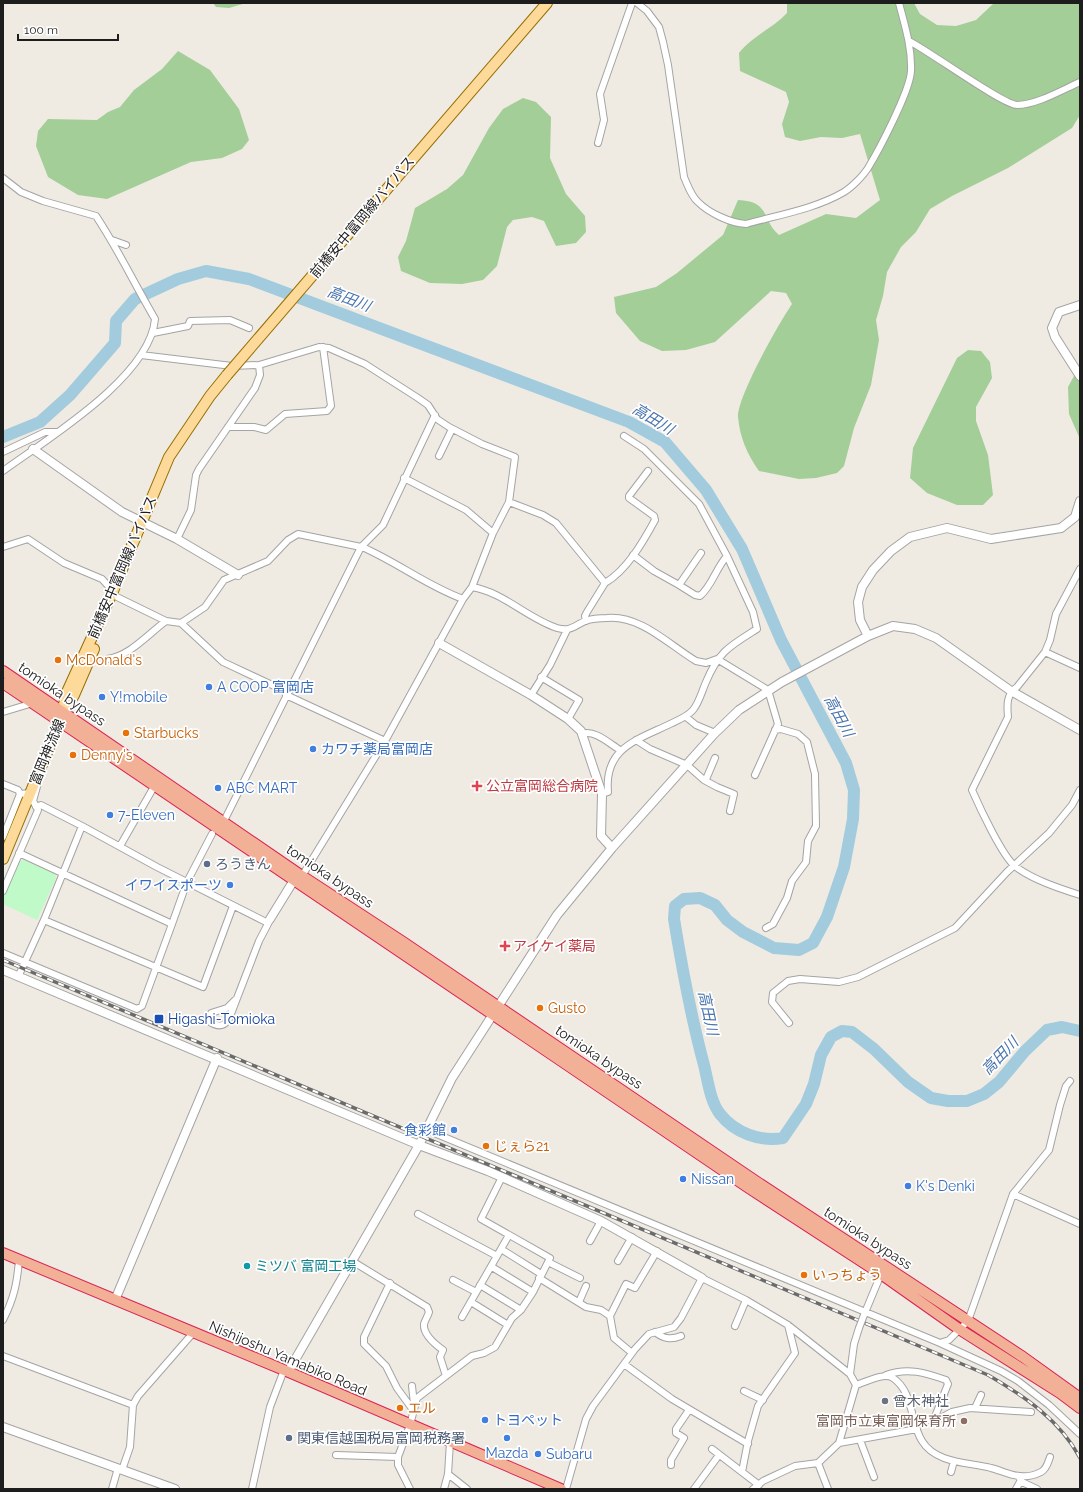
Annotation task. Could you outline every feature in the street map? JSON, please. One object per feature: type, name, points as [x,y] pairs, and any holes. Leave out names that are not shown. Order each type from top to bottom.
[{"type":"highway","name":"tomioka bypass","points":[[3,671],[155,785],[1023,1357],[1080,1398]]},
{"type":"highway","name":"tomioka bypass","points":[[3,683],[33,703],[62,716],[224,821],[298,878]]},
{"type":"highway","name":"tomioka bypass","points":[[495,1010],[742,1183],[881,1274],[959,1329],[1060,1393],[1080,1408]]},
{"type":"highway","name":"Nishijoshu Yamabiko Road","points":[[3,1253],[286,1371],[561,1489]]},
{"type":"main road","name":"前橋安中富岡線バイパス","points":[[62,716],[67,692],[115,594],[169,457],[210,396],[546,3]]},
{"type":"main road","name":"富岡神流線","points":[[3,859],[25,793],[38,775],[62,716]]},
{"type":"street","points":[[598,143],[604,120],[600,94],[632,3]]},
{"type":"street","points":[[637,3],[647,11],[659,27],[668,65],[684,177],[689,190],[698,202],[713,213],[737,223],[746,224],[790,212],[832,198],[846,191],[864,173],[901,102],[910,80],[909,41],[898,3]]},
{"type":"street","points":[[909,41],[998,98],[1015,105],[1028,104],[1080,82]]},
{"type":"street","points":[[3,178],[21,192],[44,201],[96,216],[112,240],[124,266],[155,319],[153,333],[141,355],[101,399],[3,471]]},
{"type":"street","points":[[112,240],[126,245]]},
{"type":"street","points":[[1080,305],[1059,312],[1052,328],[1055,337],[1080,376]]},
{"type":"street","points":[[153,333],[188,326],[190,321],[230,320],[249,328]]},
{"type":"street","points":[[141,355],[220,366],[259,365],[323,347],[329,348],[351,356],[418,398],[428,405],[437,419],[452,429],[482,444],[515,457],[509,502],[493,533],[472,587],[462,599],[439,644],[385,741],[269,921],[226,1023],[218,1026],[210,1022],[211,1013],[227,1008],[235,1000]]},
{"type":"street","points":[[228,427],[254,427],[266,430],[285,414],[327,411],[331,406],[323,347]]},
{"type":"street","points":[[177,540],[191,510],[196,475],[256,388],[260,375],[259,365]]},
{"type":"street","points":[[224,821],[362,547],[383,524],[435,415]]},
{"type":"street","points":[[439,456],[452,429]]},
{"type":"street","points":[[3,452],[45,432],[58,432]]},
{"type":"street","points":[[602,794],[608,792],[608,773],[614,757],[620,750],[636,740],[686,717],[694,710],[717,659],[730,645],[757,629],[753,612],[727,556],[699,504],[644,449],[624,436]]},
{"type":"street","points":[[34,449],[122,512],[144,522],[238,575]]},
{"type":"street","points":[[586,621],[585,616],[587,612],[605,583],[613,578],[633,555],[655,520],[654,516],[629,498],[648,471]]},
{"type":"street","points":[[404,478],[466,510],[493,533]]},
{"type":"street","points":[[868,636],[860,620],[858,602],[862,587],[873,570],[891,551],[910,537],[947,528],[991,539],[1060,528],[1077,519],[1080,501]]},
{"type":"street","points":[[509,502],[543,515],[556,523],[605,583]]},
{"type":"street","points":[[181,623],[205,607],[224,580],[268,561],[288,540],[298,534],[362,547],[383,556],[449,594],[462,599]]},
{"type":"street","points":[[3,547],[28,539],[64,563],[102,580],[115,594],[166,621],[181,623],[223,662],[385,741]]},
{"type":"street","points":[[679,585],[701,553]]},
{"type":"street","points":[[633,555],[654,570],[695,595],[700,596],[705,592],[727,556]]},
{"type":"street","points":[[1080,570],[1056,614],[1050,640],[1045,652],[1017,687],[1011,691],[1007,704],[1008,717],[972,790],[996,838],[1015,866],[1055,887],[1080,895]]},
{"type":"street","points":[[472,587],[494,594],[556,628],[567,630],[576,628],[586,621],[607,618],[630,620],[645,627],[696,662],[706,663],[717,659]]},
{"type":"street","points":[[107,659],[125,652],[139,644],[166,621]]},
{"type":"street","points":[[252,1489],[270,1407],[286,1371],[352,1261],[427,1130],[452,1078],[557,915],[612,848],[715,733],[739,710],[782,682],[868,636],[893,626],[915,629],[936,638],[1011,691],[1080,730]]},
{"type":"street","points":[[531,695],[550,665],[567,630]]},
{"type":"street","points":[[439,644],[531,695],[568,719],[581,731],[602,794],[601,836],[612,848]]},
{"type":"street","points":[[1045,652],[1080,668]]},
{"type":"street","points":[[717,659],[768,690],[778,724],[755,775]]},
{"type":"street","points":[[541,677],[579,700],[568,719]]},
{"type":"street","points":[[3,712],[33,703]]},
{"type":"street","points":[[686,717],[696,725],[715,733]]},
{"type":"street","points":[[1067,724],[1080,725]]},
{"type":"street","points":[[766,928],[773,924],[787,898],[792,881],[806,862],[808,841],[816,826],[815,774],[807,742],[798,734],[781,729],[775,730]]},
{"type":"street","points":[[582,734],[586,732],[596,735],[620,750]]},
{"type":"street","points":[[636,740],[650,749],[687,765],[704,780],[717,788],[734,794],[730,811]]},
{"type":"street","points":[[704,780],[707,777],[715,758]]},
{"type":"street","points":[[3,891],[38,810],[33,801],[37,788],[38,775]]},
{"type":"street","points":[[3,784],[25,793],[4,829],[3,837]]},
{"type":"street","points":[[120,846],[155,785]]},
{"type":"street","points":[[789,1023],[771,998],[773,994],[788,981],[800,978],[839,982],[858,977],[955,928],[980,900],[1061,819],[1080,790]]},
{"type":"street","points":[[36,807],[42,805],[187,882],[212,893],[233,906],[269,921]]},
{"type":"street","points":[[18,977],[44,920],[82,826]]},
{"type":"street","points":[[3,953],[137,1009],[142,1006],[187,882],[212,834]]},
{"type":"street","points":[[19,853],[172,924]]},
{"type":"street","points":[[44,920],[203,987],[233,906]]},
{"type":"street","points":[[3,970],[419,1144],[502,1177],[602,1221],[702,1278],[746,1300],[788,1325],[850,1374],[856,1385],[839,1443],[818,1464],[795,1466],[763,1481],[753,1489]]},
{"type":"street","points":[[115,1300],[216,1058]]},
{"type":"street","points":[[940,1343],[949,1340],[968,1321],[1013,1194],[1049,1150],[1060,1105],[1066,1086],[1070,1081]]},
{"type":"street","points":[[427,1130],[865,1314],[940,1343],[1001,1370],[1049,1405],[1080,1434]]},
{"type":"street","points":[[410,1489],[398,1465],[398,1457],[410,1425],[417,1398],[472,1356],[484,1353],[495,1347],[512,1318],[521,1310],[533,1292],[550,1258],[481,1219],[502,1177]]},
{"type":"street","points":[[1013,1194],[1080,1224]]},
{"type":"street","points":[[418,1214],[497,1256]]},
{"type":"street","points":[[590,1241],[602,1221]]},
{"type":"street","points":[[462,1318],[480,1285],[492,1267],[509,1234]]},
{"type":"street","points":[[618,1261],[632,1237]]},
{"type":"street","points":[[501,1249],[591,1310],[601,1310],[610,1316]]},
{"type":"street","points":[[632,1353],[614,1338],[610,1316],[626,1284],[635,1288],[656,1251]]},
{"type":"street","points":[[3,1320],[12,1303],[16,1289],[19,1260]]},
{"type":"street","points":[[352,1261],[427,1307],[429,1312],[424,1329],[434,1343],[443,1350],[440,1357],[446,1376]]},
{"type":"street","points":[[548,1262],[580,1278]]},
{"type":"street","points":[[492,1267],[533,1292]]},
{"type":"street","points":[[850,1374],[854,1344],[881,1274]]},
{"type":"street","points":[[566,1489],[586,1419],[632,1353],[649,1334],[674,1327],[681,1318],[702,1278]]},
{"type":"street","points":[[453,1280],[476,1292]]},
{"type":"street","points":[[390,1284],[364,1338],[364,1344],[386,1366],[397,1388],[414,1408]]},
{"type":"street","points":[[480,1285],[521,1310]]},
{"type":"street","points":[[579,1302],[586,1286]]},
{"type":"street","points":[[735,1326],[746,1300]]},
{"type":"street","points":[[471,1302],[508,1325]]},
{"type":"street","points":[[742,1472],[754,1417],[763,1400],[795,1353],[788,1325]]},
{"type":"street","points":[[655,1332],[660,1336],[672,1339],[681,1336]]},
{"type":"street","points":[[112,1489],[130,1447],[133,1406],[138,1396],[193,1333]]},
{"type":"street","points":[[3,1364],[4,1357],[133,1406]]},
{"type":"street","points":[[624,1364],[689,1410],[748,1444]]},
{"type":"street","points":[[856,1385],[893,1373],[920,1371],[946,1380],[948,1384],[934,1419]]},
{"type":"street","points":[[886,1375],[893,1378],[903,1389],[922,1441],[931,1452],[954,1461],[992,1468],[1020,1478],[1036,1489]]},
{"type":"street","points":[[412,1386],[414,1408]]},
{"type":"street","points":[[744,1391],[763,1400]]},
{"type":"street","points":[[975,1408],[981,1395]]},
{"type":"street","points":[[915,1422],[939,1419],[957,1410],[975,1408],[999,1411],[1031,1412]]},
{"type":"street","points":[[670,1465],[671,1460],[684,1438],[675,1431],[689,1410]]},
{"type":"street","points":[[3,1427],[175,1489]]},
{"type":"street","points":[[839,1443],[860,1440],[882,1434],[917,1429]]},
{"type":"street","points":[[860,1440],[874,1477]]},
{"type":"street","points":[[444,1489],[448,1474],[450,1442]]},
{"type":"street","points":[[712,1449],[759,1485]]},
{"type":"street","points":[[336,1455],[398,1457]]},
{"type":"street","points":[[694,1489],[719,1455]]},
{"type":"street","points":[[1020,1478],[1042,1472],[1045,1469],[1050,1456]]},
{"type":"street","points":[[951,1472],[954,1461]]},
{"type":"street","points":[[818,1464],[828,1489]]},
{"type":"street","points":[[448,1474],[467,1489]]},
{"type":"street","points":[[1016,1489],[1020,1478]]},
{"type":"green space","points":[[213,3],[246,3],[229,8],[216,7]]},
{"type":"green space","points":[[787,3],[914,3],[920,14],[937,25],[956,26],[976,20],[994,3],[1080,3],[1080,115],[1072,128],[1008,168],[952,196],[930,209],[916,232],[901,247],[887,272],[883,296],[876,320],[879,340],[871,385],[854,428],[844,466],[837,473],[816,478],[799,479],[759,471],[745,446],[740,432],[738,417],[744,394],[751,377],[792,304],[786,293],[771,291],[715,342],[686,350],[662,351],[640,341],[616,313],[614,297],[656,287],[677,273],[723,235],[738,200],[748,201],[761,208],[773,229],[779,235],[826,214],[856,218],[880,200],[860,134],[842,138],[821,137],[800,141],[785,137],[782,124],[789,102],[786,92],[740,71],[739,53],[750,42],[775,24],[787,13]]},
{"type":"green space","points":[[178,51],[210,70],[239,109],[249,140],[242,149],[222,158],[191,162],[107,199],[78,195],[48,177],[36,146],[38,131],[48,119],[97,120],[108,112],[120,107],[134,90],[162,69]]},
{"type":"green space","points":[[523,98],[536,102],[551,117],[550,158],[566,194],[585,216],[586,232],[576,243],[556,246],[544,221],[532,217],[513,220],[507,227],[497,266],[483,280],[462,284],[430,283],[401,271],[398,257],[406,241],[415,208],[447,189],[463,175],[489,128],[503,109]]},
{"type":"green space","points":[[968,350],[981,351],[990,362],[992,378],[976,407],[976,421],[988,455],[993,495],[983,505],[957,505],[927,493],[910,478],[913,448],[957,358]]},
{"type":"green space","points":[[1080,365],[1080,439],[1069,414],[1068,387]]},
{"type":"green space","points":[[23,860],[55,873],[56,878],[37,920],[3,904],[3,896],[17,862]]},
{"type":"waterway","name":"高田川","points":[[3,437],[40,422],[70,395],[115,343],[116,321],[135,299],[178,279],[206,271],[249,279],[629,422],[665,442],[706,490],[742,549],[781,640],[846,763],[854,790],[853,819],[844,867],[827,917],[813,943],[799,950],[774,948],[743,932],[727,920],[715,905],[700,898],[684,899],[675,906],[674,919],[691,1011],[710,1091],[720,1114],[726,1121],[748,1135],[766,1139],[783,1138],[806,1104],[814,1084],[821,1055],[831,1037],[842,1031],[852,1032],[874,1049],[908,1082],[931,1098],[948,1101],[967,1101],[984,1094],[999,1082],[1025,1051],[1047,1030],[1062,1027],[1080,1031]]},
{"type":"railway","points":[[3,960],[988,1375],[1015,1391],[1040,1410],[1062,1432],[1072,1444],[1080,1458]]},
{"type":"place","name":"McDonald's","points":[[58,660]]},
{"type":"place","name":"A COOP 富岡店","points":[[209,687]]},
{"type":"place","name":"Y!mobile","points":[[102,697]]},
{"type":"place","name":"Starbucks","points":[[126,733]]},
{"type":"place","name":"カワチ薬局富岡店","points":[[313,749]]},
{"type":"place","name":"Denny's","points":[[73,755]]},
{"type":"place","name":"公立富岡総合病院","points":[[477,786]]},
{"type":"place","name":"ABC MART","points":[[218,788]]},
{"type":"place","name":"7-Eleven","points":[[110,815]]},
{"type":"place","name":"ろうきん","points":[[207,864]]},
{"type":"place","name":"イワイスポーツ","points":[[230,885]]},
{"type":"place","name":"アイケイ薬局","points":[[505,946]]},
{"type":"place","name":"Gusto","points":[[540,1008]]},
{"type":"place","name":"Higashi-Tomioka","points":[[159,1019]]},
{"type":"place","name":"食彩館","points":[[454,1130]]},
{"type":"place","name":"じぇら21","points":[[486,1146]]},
{"type":"place","name":"Nissan","points":[[683,1179]]},
{"type":"place","name":"K's Denki","points":[[908,1186]]},
{"type":"place","name":"ミツバ 富岡工場","points":[[247,1266]]},
{"type":"place","name":"いっちょう","points":[[804,1275]]},
{"type":"place","name":"曾木神社","points":[[885,1401]]},
{"type":"place","name":"エル","points":[[400,1408]]},
{"type":"place","name":"トヨペット","points":[[485,1420]]},
{"type":"place","name":"富岡市立東富岡保育所","points":[[964,1421]]},
{"type":"place","name":"関東信越国税局富岡税務署","points":[[289,1438]]},
{"type":"place","name":"Mazda","points":[[507,1438]]},
{"type":"place","name":"Subaru","points":[[538,1454]]}]
